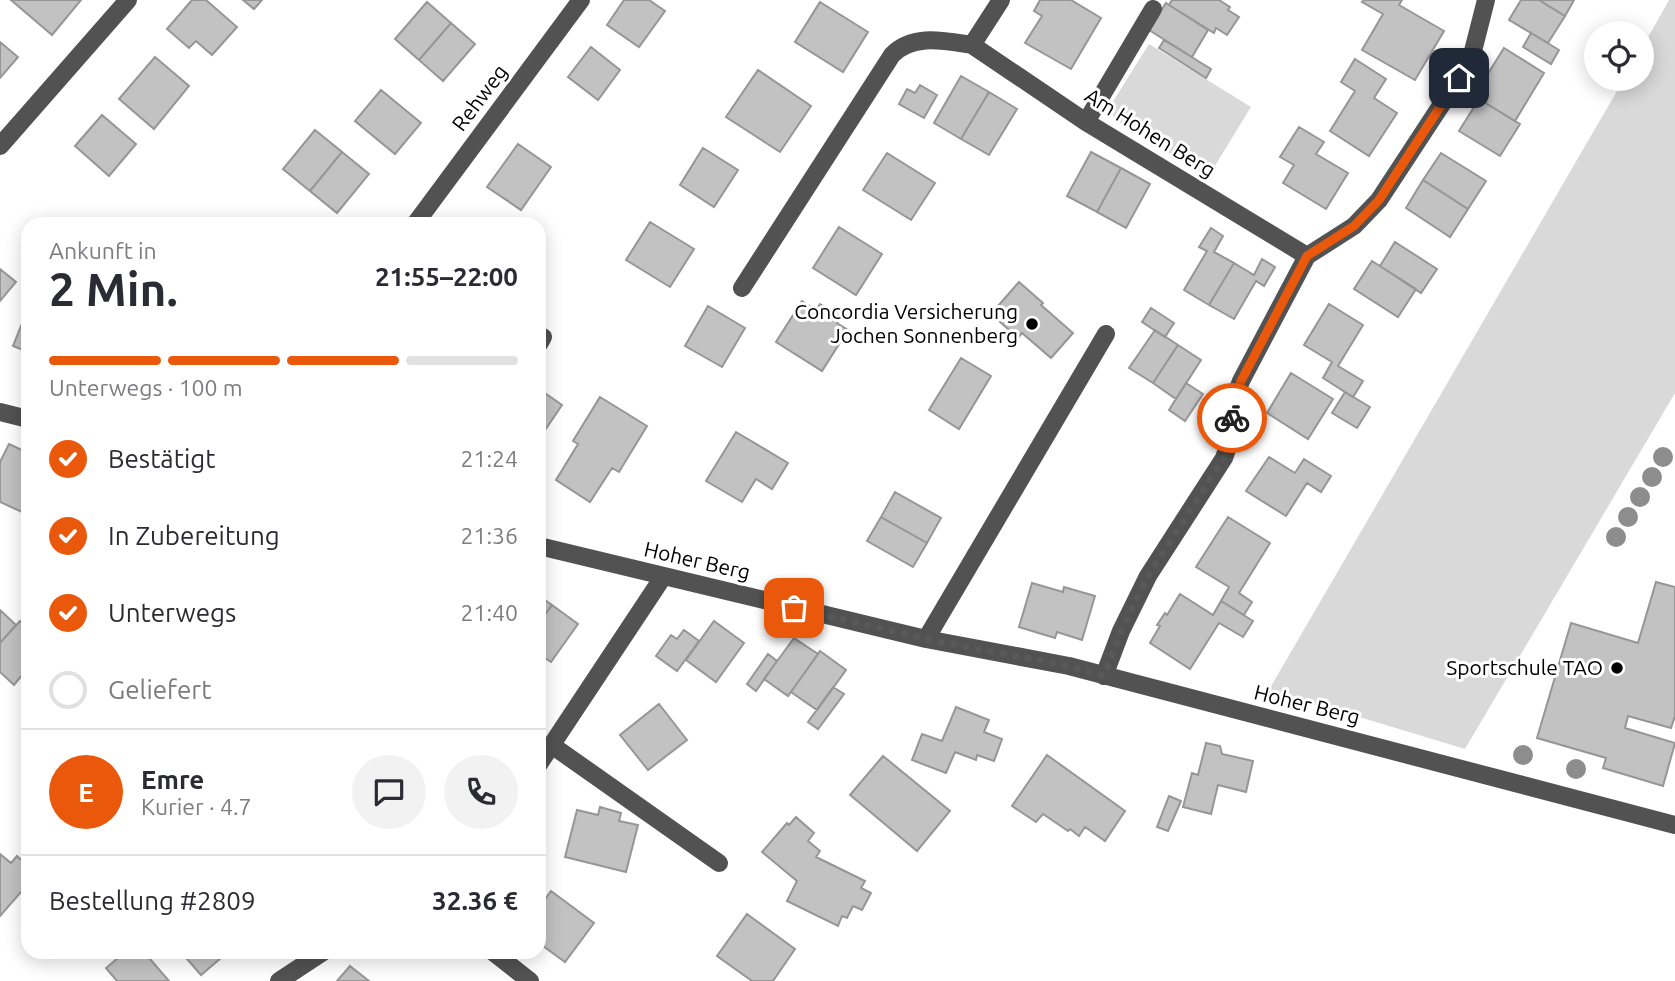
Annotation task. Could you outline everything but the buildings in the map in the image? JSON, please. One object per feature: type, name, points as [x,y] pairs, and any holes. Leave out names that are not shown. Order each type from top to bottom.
[{"type":"street","points":[[0,146],[128,0]]},
{"type":"street","name":"Rehweg","points":[[420,217],[581,0]]},
{"type":"street","points":[[972,45],[1001,0]]},
{"type":"street","points":[[1104,676],[1121,631],[1148,576],[1224,458],[1231,438],[1233,402],[1241,381],[1307,256],[1354,226],[1379,200],[1472,55],[1486,0]]},
{"type":"street","points":[[1086,122],[1153,9]]},
{"type":"street","name":"Am Hohen Berg","points":[[742,288],[892,55],[901,45],[934,40],[972,45],[1086,122],[1307,256]]},
{"type":"street","points":[[926,639],[1106,334]]},
{"type":"street","points":[[0,412],[21,417]]},
{"type":"street","name":"Hoher Berg","points":[[546,548],[926,639],[1069,666],[1675,825]]},
{"type":"street","points":[[546,756],[663,577]]},
{"type":"street","points":[[553,746],[719,863]]},
{"type":"street","points":[[279,981],[312,959]]},
{"type":"street","points":[[502,959],[530,981]]},
{"type":"shaded area","points":[[1669,0],[1675,0],[1675,393],[1465,749],[1323,706],[1266,695],[1617,91],[1654,91],[1654,27]]},
{"type":"shaded area","points":[[1149,44],[1251,107],[1208,177],[1116,120],[1110,112],[1112,103]]},
{"type":"way so far","points":[[794,608],[926,639],[1069,666],[1104,676],[1121,631],[1148,576],[1224,458],[1231,438],[1232,418]]},
{"type":"place","name":"Concordia Versicherung Jochen Sonnenberg","points":[[1032,324]]},
{"type":"place","name":"Sportschule TAO","points":[[1617,668]]},
{"type":"route","points":[[1232,418],[1233,402],[1241,381],[1307,256],[1354,226],[1379,200],[1459,78]]}]
